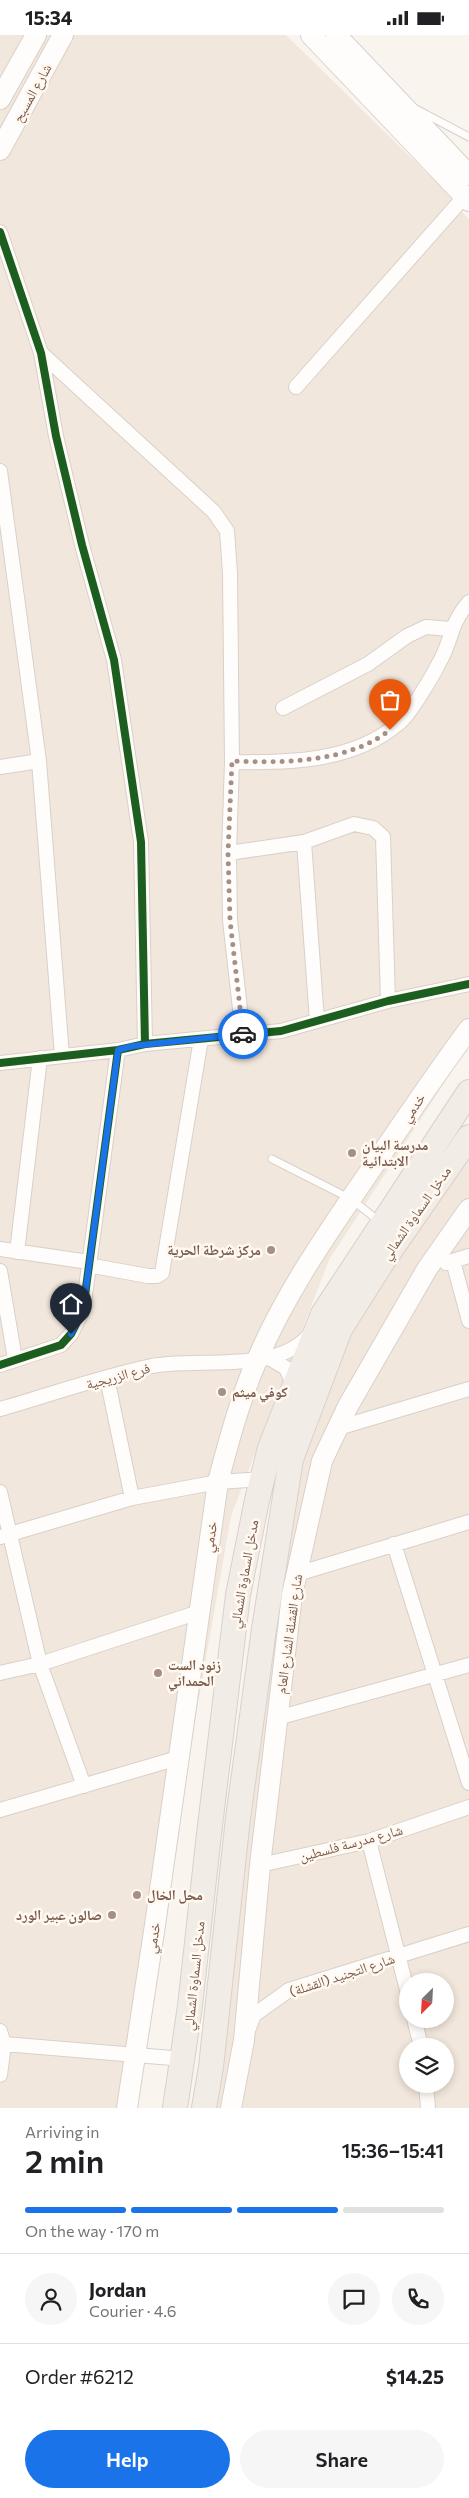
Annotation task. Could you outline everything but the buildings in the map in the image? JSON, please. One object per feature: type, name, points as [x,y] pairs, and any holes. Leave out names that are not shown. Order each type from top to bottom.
[{"type":"highway","name":"مدخل السماوة الشمالي","points":[[175,2108],[184,2059],[238,1595],[270,1448],[317,1325],[381,1222],[469,1092]]},
{"type":"highway","name":"مدخل السماوة الشمالي","points":[[204,2108],[211,2067],[238,1818],[264,1629],[291,1459],[340,1329],[383,1261],[469,1137]]},
{"type":"main road","name":"شارع المسبح","points":[[0,99],[36,35]]},
{"type":"main road","name":"شارع المسبح","points":[[0,150],[63,35]]},
{"type":"main road","points":[[311,35],[467,199]]},
{"type":"main road","points":[[336,35],[469,175]]},
{"type":"main road","name":"خدمي","points":[[127,2108],[218,1482],[235,1419],[263,1358],[285,1303],[351,1199],[469,1029]]},
{"type":"main road","name":"شارع القشلة الشارع العام","points":[[244,2040],[260,1865],[292,1595],[322,1461],[338,1428],[427,1269],[469,1209]]},
{"type":"main road","name":"شارع التجنيد (القشلة)","points":[[231,2108],[244,2040]]},
{"type":"street","points":[[296,387],[467,199]]},
{"type":"street","points":[[0,232],[41,353],[56,435],[79,536],[114,660],[141,842],[146,1044]]},
{"type":"street","points":[[41,353],[214,512],[227,531],[230,573],[232,761],[228,853],[230,920],[243,1035]]},
{"type":"street","points":[[0,471],[39,761],[62,1056]]},
{"type":"street","points":[[232,761],[279,763],[320,757],[359,748],[380,738],[401,722],[440,662],[451,629],[469,602]]},
{"type":"street","points":[[283,708],[368,664],[407,636],[426,627],[451,629]]},
{"type":"street","points":[[0,767],[39,761]]},
{"type":"street","points":[[228,853],[304,842],[354,824],[373,828],[383,837],[388,1001]]},
{"type":"street","points":[[304,842],[316,1021]]},
{"type":"street","points":[[0,1063],[118,1050],[146,1044],[281,1031],[388,1001],[469,984]]},
{"type":"street","points":[[0,1249],[88,1263],[148,1276],[157,1276],[162,1273],[201,1039]]},
{"type":"street","points":[[0,1365],[60,1345],[71,1334],[83,1310],[118,1050]]},
{"type":"street","points":[[17,1252],[40,1058]]},
{"type":"street","points":[[427,1269],[469,1256]]},
{"type":"street","points":[[453,1261],[469,1321]]},
{"type":"street","points":[[0,1271],[15,1359]]},
{"type":"street","name":"فرع الزريجية","points":[[0,1409],[148,1366],[263,1358],[297,1347],[317,1325]]},
{"type":"street","points":[[263,1358],[286,1368],[294,1386]]},
{"type":"street","points":[[108,1378],[132,1498]]},
{"type":"street","points":[[338,1428],[469,1389]]},
{"type":"street","points":[[5,1535],[132,1498],[218,1482],[262,1479]]},
{"type":"street","points":[[0,1492],[5,1535],[40,1664],[84,1786]]},
{"type":"street","points":[[296,1574],[469,1522]]},
{"type":"street","points":[[394,1544],[469,1783]]},
{"type":"street","points":[[0,1673],[40,1664],[199,1612]]},
{"type":"street","points":[[278,1718],[469,1665]]},
{"type":"street","points":[[0,1810],[178,1758]]},
{"type":"street","name":"شارع مدرسة فلسطين","points":[[260,1865],[369,1841],[469,1807]]},
{"type":"street","points":[[369,1841],[402,1973]]},
{"type":"street","name":"شارع التجنيد (القشلة)","points":[[244,2040],[254,2015],[289,1990],[469,1934]]},
{"type":"street","points":[[0,2075],[2,2038],[135,2056],[184,2059]]},
{"type":"street","points":[[427,2093],[428,2108]]},
{"type":"lane","points":[[395,97],[469,137]]},
{"type":"lane","points":[[272,1159],[351,1199],[381,1222]]},
{"type":"shaded area","points":[[0,35],[286,35],[443,189],[469,220],[469,1045],[329,1260],[231,1516],[127,2108],[0,2108]]},
{"type":"shaded area","points":[[469,1146],[469,2108],[208,2108],[294,1461],[344,1330]]},
{"type":"cycle path","points":[[0,232],[41,353],[56,436],[82,545],[114,660],[141,842],[145,1044]]},
{"type":"cycle path","points":[[0,1063],[118,1050],[145,1044],[281,1031],[388,1001],[469,984]]},
{"type":"cycle path","points":[[0,1365],[61,1345],[71,1334],[83,1310],[118,1050]]},
{"type":"way so far","points":[[243,1034],[230,920],[228,853],[232,761],[279,763],[320,757],[359,748],[380,738],[390,730]]},
{"type":"place","name":"مدرسة البيان الابتدائية","points":[[352,1153]]},
{"type":"place","name":"مركز شرطة الحرية","points":[[271,1250]]},
{"type":"place","name":"كوفي ميثم","points":[[222,1392]]},
{"type":"place","name":"زنود الست الحمداني","points":[[158,1673]]},
{"type":"place","name":"محل الخال","points":[[137,1895]]},
{"type":"place","name":"صالون عبير الورد","points":[[112,1915]]},
{"type":"route","points":[[71,1334],[83,1310],[118,1050],[133,1046],[243,1034]]}]
